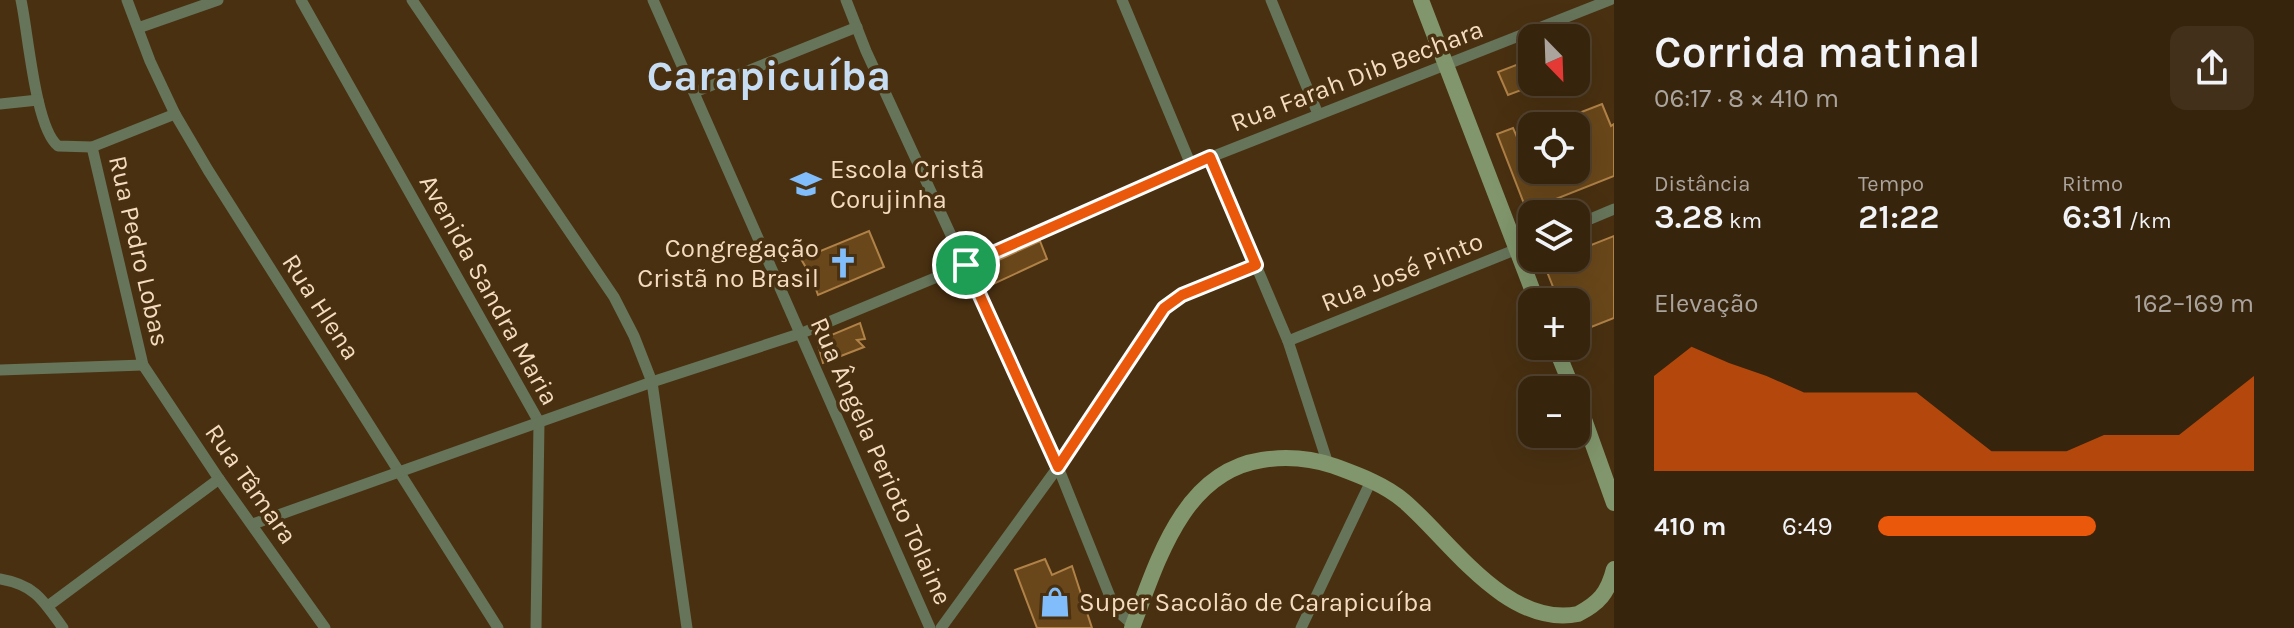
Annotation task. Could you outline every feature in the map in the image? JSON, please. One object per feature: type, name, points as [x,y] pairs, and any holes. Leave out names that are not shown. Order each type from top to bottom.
[{"type":"street","points":[[21,0],[38,100],[50,135],[58,146],[92,147],[175,114]]},
{"type":"street","name":"Rua Hlena","points":[[127,0],[150,61],[175,114],[208,170],[498,628]]},
{"type":"street","points":[[138,28],[218,0]]},
{"type":"street","name":"Avenida Sandra Maria","points":[[301,0],[539,422],[536,628]]},
{"type":"street","points":[[412,0],[614,297],[634,336],[652,382],[687,628]]},
{"type":"street","name":"Rua Ângela Perioto Tolaine","points":[[653,0],[930,628]]},
{"type":"street","points":[[846,0],[1058,467],[1115,609],[1133,627],[1172,532],[1186,509],[1204,487],[1222,473],[1251,461],[1311,458],[1389,490],[1420,516],[1467,573],[1495,600],[1522,617],[1569,624],[1596,605],[1609,588],[1614,569]]},
{"type":"street","points":[[1122,0],[1191,165]]},
{"type":"street","points":[[1271,0],[1318,114]]},
{"type":"street","points":[[1421,0],[1531,288]]},
{"type":"street","name":"Rua Farah Dib Bechara","points":[[253,524],[652,382],[802,333],[966,265],[1210,157],[1610,0]]},
{"type":"street","points":[[695,92],[857,27]]},
{"type":"street","points":[[0,104],[38,100]]},
{"type":"street","name":"Rua Pedro Lobas","points":[[92,147],[143,365]]},
{"type":"street","points":[[1210,157],[1288,341],[1328,464]]},
{"type":"street","points":[[1590,219],[1614,209]]},
{"type":"street","name":"Rua José Pinto","points":[[1288,341],[1518,249]]},
{"type":"street","points":[[941,628],[1058,467],[1164,308],[1182,295],[1256,265]]},
{"type":"street","points":[[0,370],[143,365]]},
{"type":"street","name":"Rua Tâmara","points":[[143,365],[325,628]]},
{"type":"street","points":[[1590,436],[1614,503]]},
{"type":"street","points":[[48,606],[219,479]]},
{"type":"street","points":[[1301,628],[1371,481]]},
{"type":"street","points":[[0,579],[34,590],[63,628]]},
{"type":"building","points":[[1518,64],[1518,91],[1508,95],[1498,72]]},
{"type":"building","points":[[1602,104],[1611,126],[1614,124],[1614,176],[1553,200],[1523,200],[1497,134],[1513,128],[1518,137],[1518,184],[1590,184],[1590,112],[1581,112]]},
{"type":"building","name":"Congregação Cristã no Brasil","points":[[869,231],[884,267],[818,295],[801,259]]},
{"type":"building","points":[[1614,236],[1614,318],[1590,327],[1590,288],[1553,288],[1547,272],[1590,272],[1590,245]]},
{"type":"building","points":[[1040,241],[1047,259],[989,286],[979,269]]},
{"type":"building","points":[[860,323],[865,339],[857,340],[864,347],[823,363],[817,341]]},
{"type":"building","name":"Super Sacolão de Carapicuíba","points":[[1045,559],[1052,575],[1072,566],[1092,628],[1037,628],[1015,570]]},
{"type":"place","name":"Escola Cristã Corujinha","points":[[806,184]]},
{"type":"place","name":"Congregação Cristã no Brasil","points":[[843,263]]},
{"type":"place","name":"Super Sacolão de Carapicuíba","points":[[1055,602]]},
{"type":"district","name":"Carapicuíba","points":[[769,76]]},
{"type":"route","points":[[1210,157],[1256,265],[1167,304],[1058,467],[966,265],[1210,157]]}]
